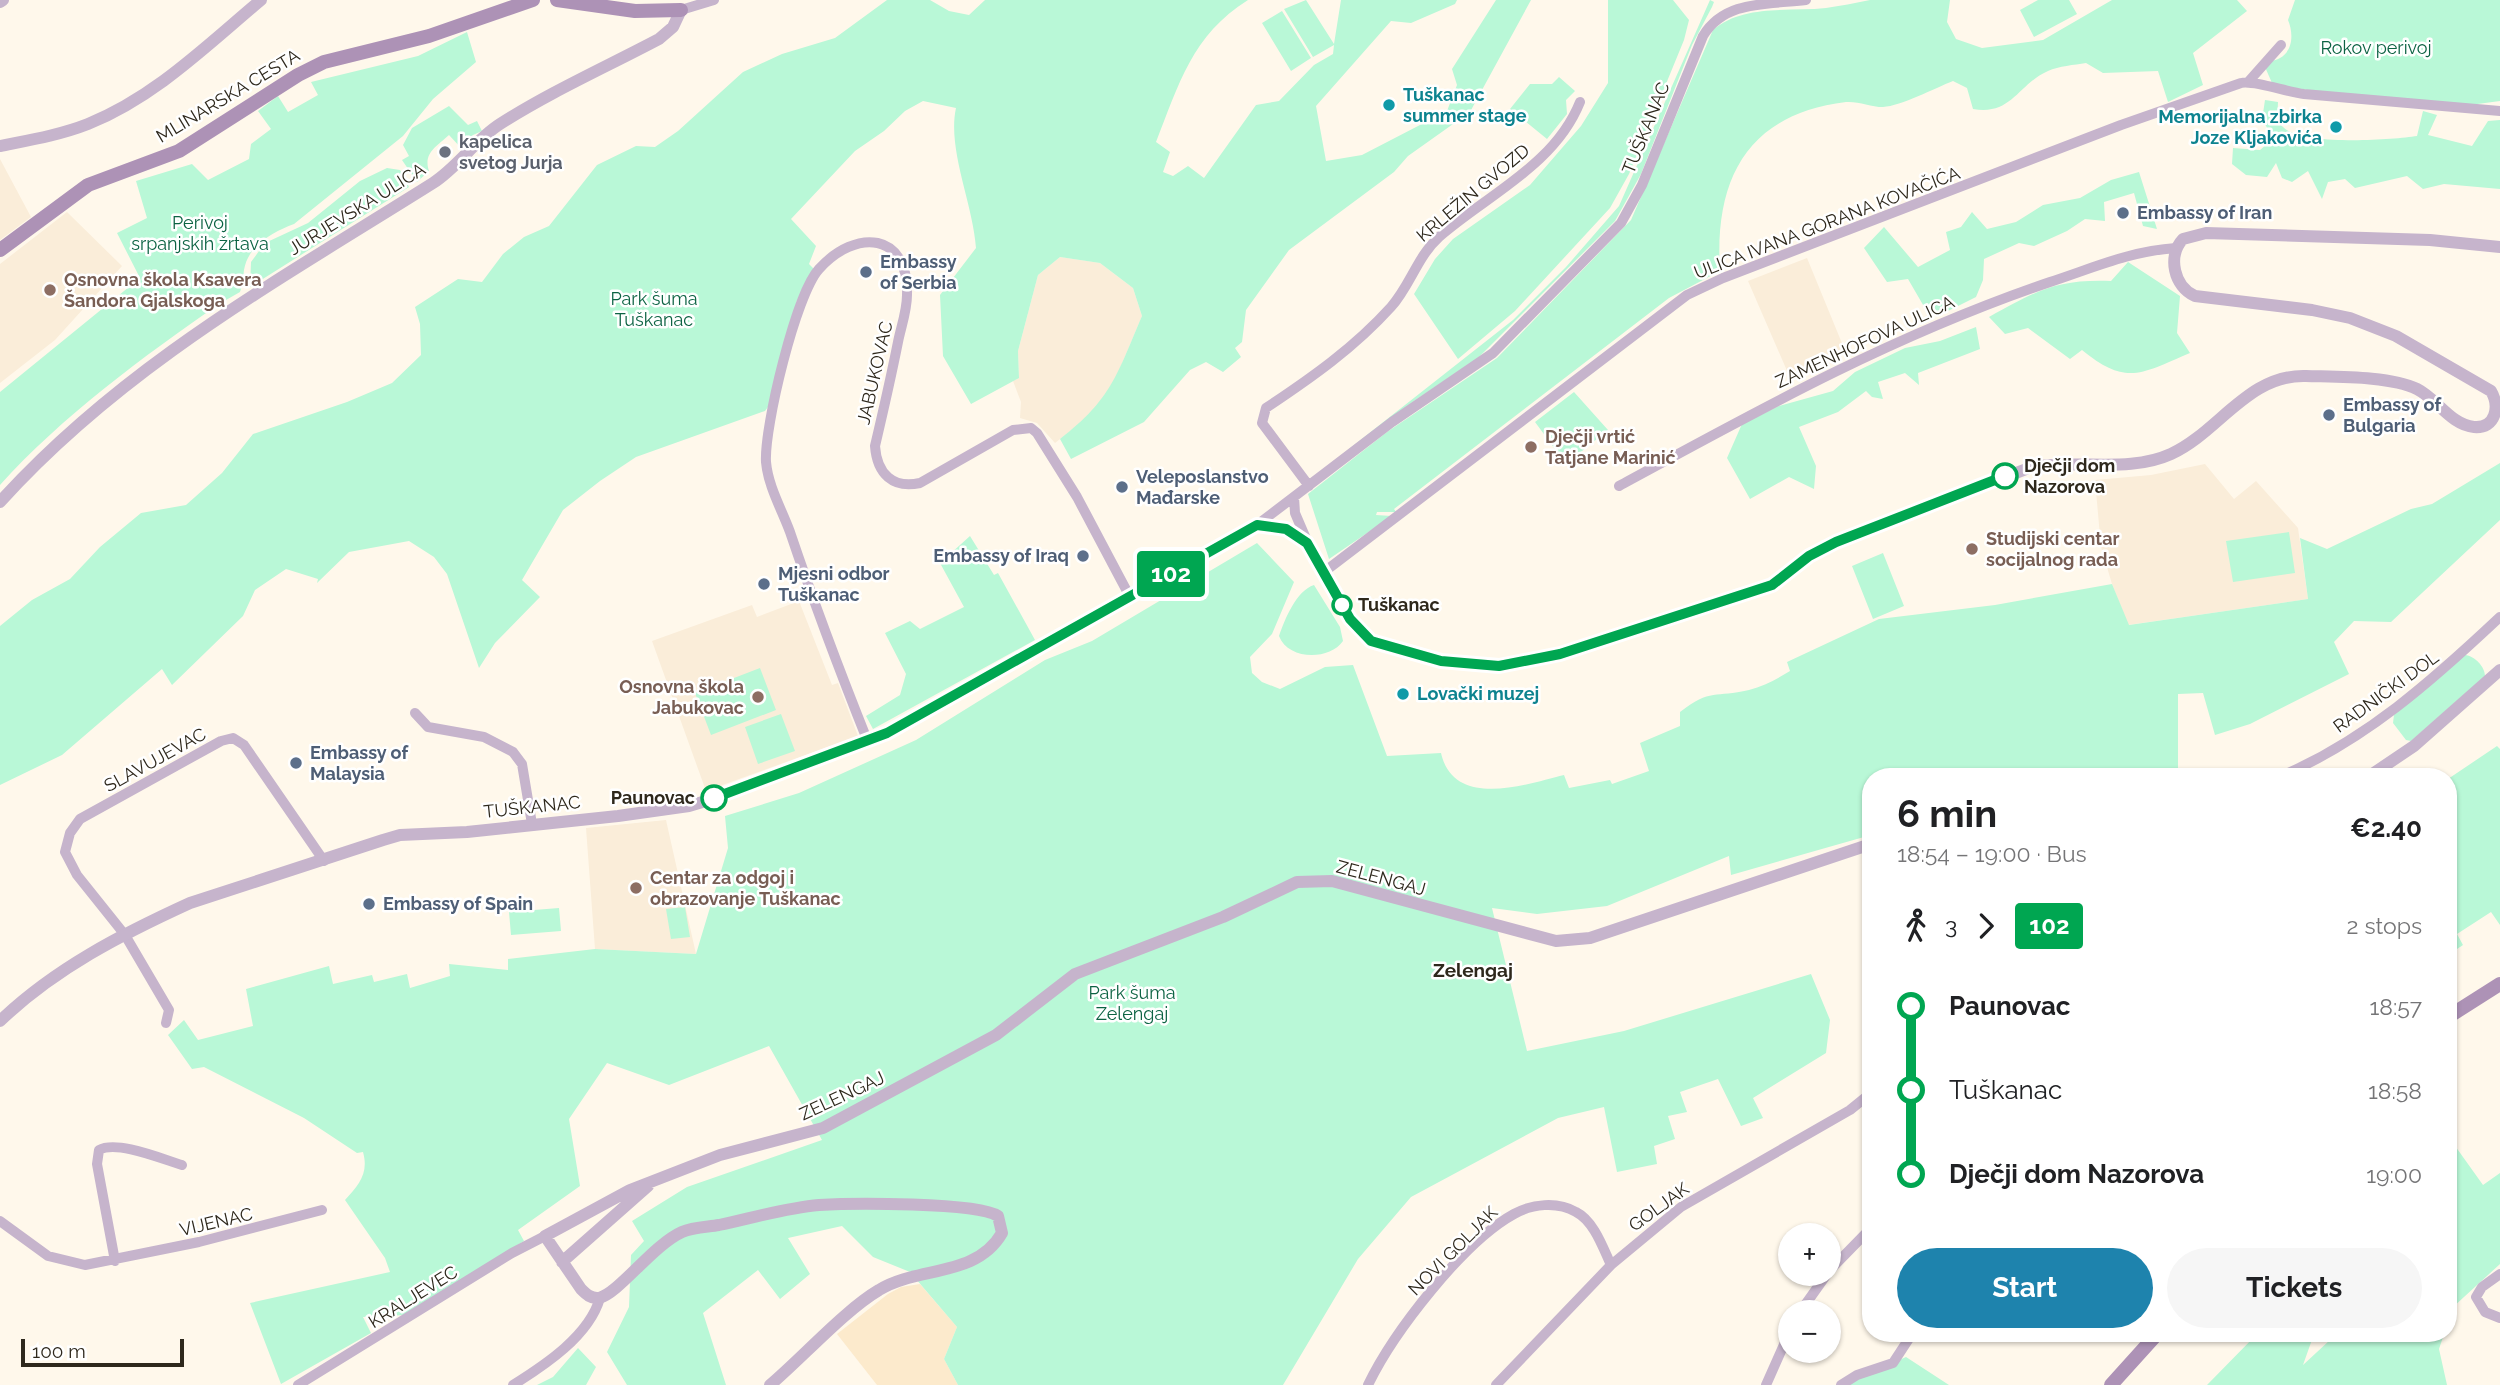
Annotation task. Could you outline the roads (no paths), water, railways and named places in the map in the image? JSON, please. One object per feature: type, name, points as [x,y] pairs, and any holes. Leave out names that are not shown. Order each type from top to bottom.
[{"type":"main road","name":"MLINARSKA CESTA","points":[[0,250],[88,185],[179,150],[298,75],[324,62],[429,37],[533,0]]},
{"type":"main road","points":[[557,0],[635,11],[681,10]]},
{"type":"main road","points":[[2457,1011],[2500,985]]},
{"type":"main road","points":[[2111,1385],[2150,1342]]},
{"type":"street","points":[[0,146],[68,131],[129,104],[171,77],[261,0]]},
{"type":"street","points":[[681,10],[714,0]]},
{"type":"street","points":[[1728,0],[1740,5],[1806,0]]},
{"type":"street","name":"TUŠKANAC","points":[[0,1021],[27,996],[125,935],[190,903],[401,835],[467,832],[689,806],[868,742],[1257,525],[1392,422],[1493,353],[1621,223],[1642,185],[1703,36],[1722,13],[1740,5]]},
{"type":"street","name":"JURJEVSKA ULICA","points":[[0,502],[64,434],[144,370],[236,305],[435,181],[498,125],[659,39],[673,27],[681,10]]},
{"type":"street","points":[[2281,44],[2249,81],[2275,90],[2304,94],[2500,111]]},
{"type":"street","name":"ULICA IVANA GORANA KOVAČIĆA","points":[[1324,572],[1694,291],[2121,125],[2249,81]]},
{"type":"street","name":"KRLEŽIN GVOZD","points":[[1309,486],[1262,423],[1266,408],[1333,363],[1372,325],[1405,287],[1424,253],[1439,237],[1519,178],[1552,144],[1576,113],[1580,102]]},
{"type":"street","points":[[1294,497],[1295,513],[1311,548],[1350,619],[1371,641],[1441,661],[1499,666],[1560,654],[1772,585],[1809,556],[1836,542],[2029,468],[2052,463],[2135,463],[2169,455],[2191,442],[2250,393],[2281,379],[2303,376],[2398,383],[2417,389],[2465,425],[2481,427],[2495,417],[2496,398],[2485,386],[2376,327],[2326,312],[2191,295],[2179,280],[2174,268],[2176,248],[2186,237],[2206,233],[2430,240],[2500,247]]},
{"type":"street","name":"JABUKOVAC","points":[[868,742],[817,612],[766,463],[769,424],[799,308],[820,269],[850,246],[864,240],[874,241],[891,250],[899,257],[907,294],[874,446],[876,461],[882,472],[894,482],[905,486],[920,483],[1013,430],[1031,428],[1037,433],[1077,497],[1130,597]]},
{"type":"street","name":"ZAMENHOFOVA ULICA","points":[[1619,486],[1818,378],[1925,328],[2136,251],[2176,248]]},
{"type":"street","points":[[1257,525],[1292,532],[1311,548]]},
{"type":"street","name":"RADNIČKI DOL","points":[[2298,768],[2326,755],[2390,713],[2454,661],[2500,617]]},
{"type":"street","points":[[2381,768],[2414,746],[2500,670]]},
{"type":"street","points":[[415,713],[428,727],[484,737],[513,752],[522,764],[532,824]]},
{"type":"street","name":"SLAVUJEVAC","points":[[166,1023],[169,1010],[125,935],[77,875],[65,852],[70,833],[80,819],[221,741],[233,738],[244,745],[324,861]]},
{"type":"street","name":"ZELENGAJ","points":[[545,1236],[652,1181],[720,1155],[823,1128],[996,1035],[1075,974],[1223,917],[1297,882],[1332,881],[1556,941],[1590,937],[1862,847]]},
{"type":"street","name":"GOLJAK","points":[[1496,1385],[1612,1265],[1681,1207],[1850,1110],[1862,1100]]},
{"type":"street","points":[[115,1261],[97,1164],[99,1150],[110,1146],[121,1147],[182,1166]]},
{"type":"street","points":[[562,1262],[652,1181]]},
{"type":"street","name":"NOVI GOLJAK","points":[[1368,1385],[1380,1360],[1412,1315],[1482,1240],[1513,1214],[1548,1204],[1577,1212],[1592,1228],[1612,1265]]},
{"type":"street","points":[[513,1385],[543,1367],[582,1328],[600,1298],[611,1291],[647,1255],[685,1231],[820,1205],[959,1205],[991,1211],[998,1216],[1002,1233],[988,1250],[958,1266],[878,1290],[770,1385]]},
{"type":"street","name":"VIJENAC","points":[[0,1221],[34,1247],[60,1261],[85,1265],[115,1261],[322,1210]]},
{"type":"street","points":[[545,1236],[581,1289],[588,1296],[600,1298]]},
{"type":"street","name":"KRALJEVEC","points":[[298,1385],[512,1253],[545,1236]]},
{"type":"street","points":[[1841,1259],[1862,1237]]},
{"type":"street","points":[[2500,1274],[2482,1287],[2476,1297],[2486,1312],[2500,1318]]},
{"type":"street","points":[[1841,1385],[1857,1375],[1893,1363],[1907,1342]]},
{"type":"street","points":[[1766,1385],[1778,1358]]},
{"type":"place","name":"Tuškanac summer stage","points":[[1389,105]]},
{"type":"place","name":"Memorijalna zbirka Joze Kljakovića","points":[[2336,127]]},
{"type":"place","name":"kapelica svetog Jurja","points":[[445,152]]},
{"type":"place","name":"Embassy of Iran","points":[[2123,213]]},
{"type":"place","name":"Embassy of Serbia","points":[[866,272]]},
{"type":"place","name":"Osnovna škola Ksavera Šandora Gjalskoga","points":[[50,290]]},
{"type":"place","name":"Embassy of Bulgaria","points":[[2329,415]]},
{"type":"place","name":"Dječji vrtić Tatjane Marinić","points":[[1531,447]]},
{"type":"place","name":"Dječji dom Nazorova","points":[[2005,476]]},
{"type":"place","name":"Veleposlanstvo Mađarske","points":[[1122,487]]},
{"type":"place","name":"Studijski centar socijalnog rada","points":[[1972,549]]},
{"type":"place","name":"Embassy of Iraq","points":[[1083,556]]},
{"type":"place","name":"Mjesni odbor Tuškanac","points":[[764,584]]},
{"type":"place","name":"Tuškanac","points":[[1342,605]]},
{"type":"place","name":"Lovački muzej","points":[[1403,694]]},
{"type":"place","name":"Osnovna škola Jabukovac","points":[[758,697]]},
{"type":"place","name":"Embassy of Malaysia","points":[[296,763]]},
{"type":"place","name":"Paunovac","points":[[714,798]]},
{"type":"place","name":"Centar za odgoj i obrazovanje Tuškanac","points":[[636,888]]},
{"type":"place","name":"Embassy of Spain","points":[[369,904]]},
{"type":"district","name":"Zelengaj","points":[[1473,970]]},
{"type":"park label","name":"Rokov perivoj","points":[[2376,48]]},
{"type":"park label","name":"Perivoj srpanjskih žrtava","points":[[200,234]]},
{"type":"park label","name":"Park šuma Tuškanac","points":[[654,309]]},
{"type":"park label","name":"Park šuma Zelengaj","points":[[1132,1003]]}]
